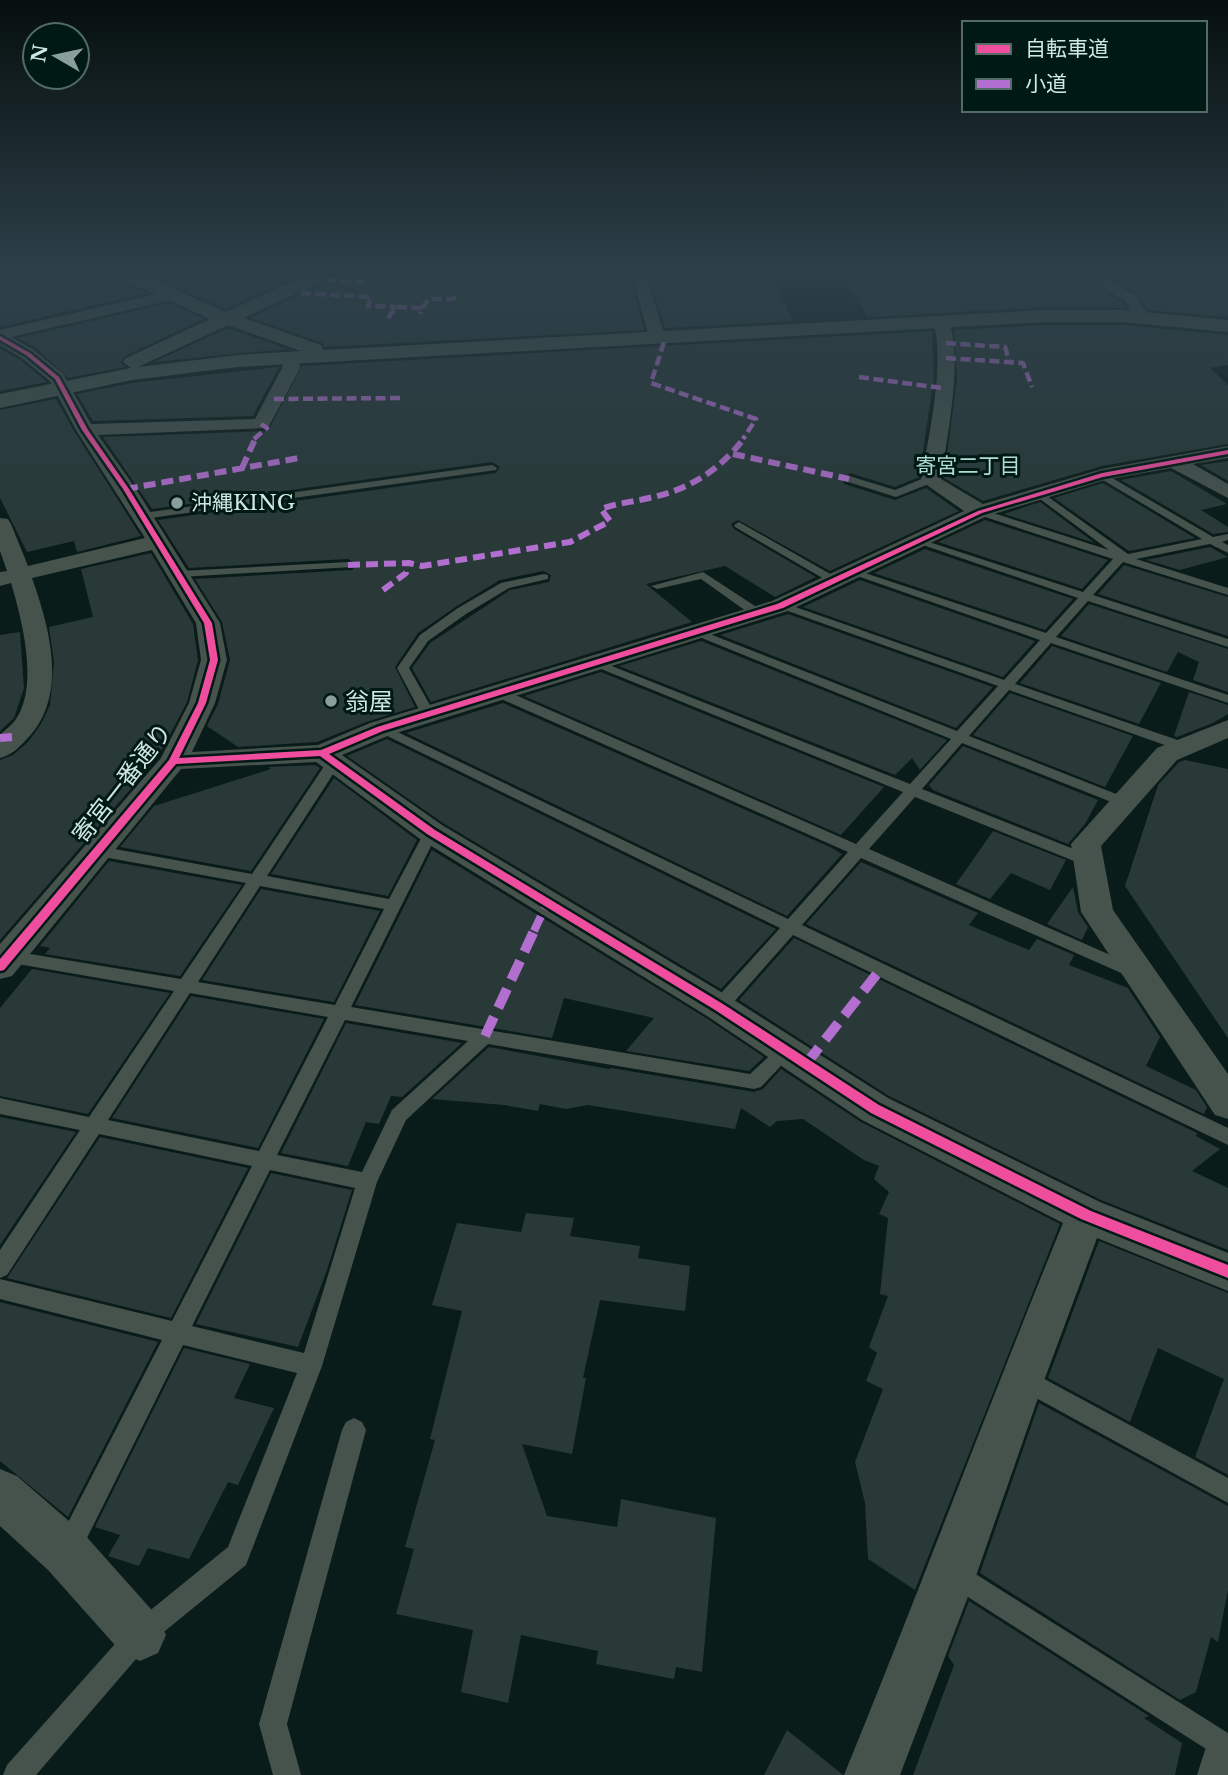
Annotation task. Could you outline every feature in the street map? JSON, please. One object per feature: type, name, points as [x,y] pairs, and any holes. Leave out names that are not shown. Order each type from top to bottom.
[{"type":"main road","points":[[62,388],[142,358]]},
{"type":"main road","points":[[0,401],[204,364],[291,358]]},
{"type":"street","name":"寄宮一番通り","points":[[3,960],[173,761],[202,703],[214,660],[208,623],[180,574],[85,430],[57,379],[32,358]]},
{"type":"street","points":[[85,430],[261,424],[291,368],[291,358]]},
{"type":"street","points":[[946,358],[931,481],[980,512]]},
{"type":"street","points":[[173,761],[328,757],[380,729],[590,662],[769,609],[980,512],[1102,475],[1228,452]]},
{"type":"street","points":[[1173,461],[1228,492]]},
{"type":"street","points":[[0,524],[10,577],[34,621],[40,694],[29,719],[0,750]]},
{"type":"street","points":[[10,577],[158,542]]},
{"type":"street","points":[[1228,729],[1167,754],[1086,844],[1097,912],[1228,1104]]},
{"type":"street","points":[[328,757],[431,832],[719,1007],[875,1109],[1086,1215],[1228,1272]]},
{"type":"street","points":[[872,1775],[952,1573],[1022,1378],[1086,1215]]},
{"type":"street","points":[[0,1493],[66,1552],[139,1635]]},
{"type":"street","points":[[1225,1775],[1228,1761]]},
{"type":"lane","points":[[143,516],[492,468]]},
{"type":"lane","points":[[1102,475],[1228,550]]},
{"type":"lane","points":[[849,479],[896,494],[924,481],[931,481]]},
{"type":"lane","points":[[1040,494],[1123,558]]},
{"type":"lane","points":[[980,512],[1228,592]]},
{"type":"lane","points":[[738,525],[844,576],[1048,638],[1228,699]]},
{"type":"lane","points":[[719,1007],[1048,638],[1123,558],[1228,537]]},
{"type":"lane","points":[[919,542],[1228,643]]},
{"type":"lane","points":[[180,574],[348,565]]},
{"type":"lane","points":[[657,586],[703,575],[769,609],[1006,685],[1184,747]]},
{"type":"lane","points":[[428,714],[402,668],[424,638],[505,585],[544,577]]},
{"type":"lane","points":[[693,632],[1124,802]]},
{"type":"lane","points":[[590,662],[1089,861]]},
{"type":"lane","points":[[497,692],[1139,974]]},
{"type":"lane","points":[[380,729],[1228,1137]]},
{"type":"lane","points":[[0,1268],[256,880],[328,757]]},
{"type":"lane","points":[[66,1552],[431,832]]},
{"type":"lane","points":[[98,851],[394,905]]},
{"type":"lane","points":[[3,960],[186,986],[754,1082],[786,1051]]},
{"type":"lane","points":[[17,1775],[139,1635],[237,1556],[311,1366],[367,1182],[399,1115],[485,1036]]},
{"type":"lane","points":[[0,1106],[367,1182]]},
{"type":"lane","points":[[0,1289],[311,1366]]},
{"type":"lane","points":[[1022,1378],[1228,1491]]},
{"type":"lane","points":[[287,1775],[274,1724],[354,1430]]},
{"type":"lane","points":[[952,1573],[1228,1749]]},
{"type":"building","points":[[0,358],[16,358],[47,382],[0,391]]},
{"type":"building","points":[[46,358],[123,358],[120,362],[125,367],[68,378]]},
{"type":"building","points":[[163,358],[197,358],[154,362]]},
{"type":"building","points":[[449,358],[933,358],[934,378],[919,477],[895,487],[850,473],[842,480],[844,484],[895,500],[926,488],[959,511],[830,571],[738,520],[731,524],[734,529],[816,577],[775,597],[725,566],[646,584],[692,622],[431,702],[412,668],[430,643],[510,590],[549,582],[551,575],[543,571],[500,580],[418,633],[395,667],[415,707],[369,721],[317,742],[238,747],[207,726],[218,704],[230,660],[222,622],[195,579],[352,570],[357,565],[348,559],[189,568],[158,520],[496,473],[500,467],[492,462],[152,509],[103,437],[268,431],[302,366]]},
{"type":"building","points":[[956,358],[1228,358],[1228,365],[1210,368],[1228,385],[1228,444],[1102,466],[983,501],[944,478],[957,378]]},
{"type":"building","points":[[279,367],[253,416],[93,421],[77,394],[132,383]]},
{"type":"building","points":[[56,399],[141,536],[77,552],[74,541],[27,552],[0,498],[0,410]]},
{"type":"building","points":[[1228,461],[1228,481],[1201,465]]},
{"type":"building","points":[[1171,471],[1227,504],[1201,510],[1228,527],[1228,532],[1213,534],[1121,480]]},
{"type":"building","points":[[1103,483],[1195,538],[1129,551],[1054,498]]},
{"type":"building","points":[[1040,502],[1095,543],[1004,514]]},
{"type":"building","points":[[985,520],[1108,560],[1082,589],[938,542]]},
{"type":"building","points":[[1210,547],[1228,557],[1180,570],[1146,560]]},
{"type":"building","points":[[925,549],[1073,599],[1045,630],[874,573]]},
{"type":"building","points":[[151,553],[193,624],[198,660],[187,702],[164,746],[141,777],[0,940],[0,760],[13,755],[28,742],[50,705],[54,662],[49,627],[93,617],[81,569]]},
{"type":"building","points":[[1124,565],[1228,597],[1228,636],[1098,594]]},
{"type":"building","points":[[860,580],[1035,641],[1003,677],[803,607]]},
{"type":"building","points":[[1089,604],[1228,649],[1228,692],[1193,680],[1199,662],[1178,652],[1167,672],[1061,636]]},
{"type":"building","points":[[788,614],[993,687],[956,728],[720,635]]},
{"type":"building","points":[[20,632],[24,688],[14,718],[0,731],[0,635]]},
{"type":"building","points":[[701,641],[947,740],[920,770],[912,758],[895,775],[619,666]]},
{"type":"building","points":[[1052,646],[1161,683],[1139,724],[1020,683]]},
{"type":"building","points":[[601,672],[884,787],[841,835],[524,696]]},
{"type":"building","points":[[1189,692],[1228,705],[1228,714],[1177,737],[1174,736]]},
{"type":"building","points":[[1010,693],[1133,736],[1105,787],[973,735]]},
{"type":"building","points":[[503,703],[842,854],[787,916],[406,733]]},
{"type":"building","points":[[387,739],[776,929],[721,989],[443,823],[347,756]]},
{"type":"building","points":[[963,746],[1098,800],[1085,824],[1068,844],[933,790],[929,785]]},
{"type":"building","points":[[1185,760],[1228,769],[1228,1038],[1125,886],[1158,785],[1179,762]]},
{"type":"building","points":[[315,765],[320,768],[251,871],[120,847],[154,806],[271,769],[268,767]]},
{"type":"building","points":[[334,778],[417,840],[388,896],[271,874]]},
{"type":"building","points":[[993,831],[1066,860],[1050,890],[1011,873],[990,899],[956,884]]},
{"type":"building","points":[[432,850],[706,1018],[764,1057],[749,1071],[626,1051],[654,1018],[564,998],[552,1038],[355,1005]]},
{"type":"building","points":[[109,861],[242,885],[180,976],[45,954],[50,948],[40,946]]},
{"type":"building","points":[[861,862],[978,913],[969,925],[1029,950],[1037,939],[1074,955],[1069,965],[1128,988],[1160,1037],[1146,1066],[1196,1090],[1207,1107],[1204,1114],[806,924]]},
{"type":"building","points":[[1073,887],[1078,912],[1088,927],[1082,940],[1047,924]]},
{"type":"building","points":[[261,889],[380,911],[334,1002],[202,980]]},
{"type":"building","points":[[794,938],[1197,1133],[1196,1136],[1220,1149],[1192,1171],[1228,1188],[1228,1250],[1101,1200],[889,1096],[739,1000]]},
{"type":"building","points":[[32,969],[170,993],[88,1114],[0,1096],[0,1008]]},
{"type":"building","points":[[191,996],[324,1019],[258,1148],[112,1118]]},
{"type":"building","points":[[346,1023],[462,1043],[402,1097],[391,1096],[379,1124],[366,1122],[348,1166],[281,1153]]},
{"type":"building","points":[[489,1047],[754,1092],[763,1089],[781,1069],[861,1122],[1060,1224],[915,1590],[868,1559],[865,1503],[855,1462],[883,1389],[866,1381],[877,1353],[869,1347],[888,1296],[880,1294],[888,1218],[879,1214],[889,1192],[874,1179],[879,1166],[864,1160],[803,1119],[777,1121],[770,1127],[741,1108],[735,1129],[588,1105],[566,1109],[540,1104],[538,1111],[504,1105],[432,1099]]},
{"type":"building","points":[[0,1117],[76,1132],[0,1245]]},
{"type":"building","points":[[100,1137],[248,1168],[171,1318],[7,1278]]},
{"type":"building","points":[[271,1173],[352,1190],[327,1270],[298,1347],[196,1324]]},
{"type":"building","points":[[526,1213],[574,1218],[570,1236],[640,1246],[638,1258],[690,1266],[685,1311],[600,1300],[583,1378],[586,1378],[572,1454],[522,1444],[547,1516],[617,1527],[621,1499],[716,1518],[702,1672],[676,1667],[674,1679],[596,1664],[598,1651],[521,1635],[508,1703],[461,1692],[473,1630],[396,1614],[414,1549],[405,1547],[435,1440],[430,1439],[462,1311],[432,1305],[457,1223],[521,1232]]},
{"type":"building","points":[[1099,1241],[1228,1293],[1228,1475],[1195,1457],[1224,1379],[1158,1348],[1130,1422],[1048,1378]]},
{"type":"building","points":[[0,1302],[158,1342],[68,1517],[0,1461]]},
{"type":"building","points":[[184,1348],[250,1364],[234,1398],[274,1408],[238,1485],[228,1482],[189,1559],[148,1548],[139,1566],[108,1556],[120,1535],[95,1527]]},
{"type":"building","points":[[1039,1403],[1228,1506],[1228,1590],[1218,1642],[1211,1637],[1196,1692],[1180,1700],[980,1573]]},
{"type":"building","points":[[969,1601],[1149,1716],[1144,1718],[1182,1743],[1175,1775],[913,1775],[954,1665],[948,1656]]},
{"type":"building","points":[[787,1730],[842,1774],[842,1775],[764,1775]]},
{"type":"marked path","points":[[348,565],[409,563],[422,566],[570,542],[610,521],[601,509],[671,492],[701,478],[738,447],[756,419],[651,383],[659,358]]},
{"type":"marked path","points":[[946,358],[1023,363],[1032,387]]},
{"type":"marked path","points":[[1008,358],[1010,363]]},
{"type":"marked path","points":[[859,377],[942,388]]},
{"type":"marked path","points":[[274,399],[404,398]]},
{"type":"marked path","points":[[242,468],[253,440],[267,428],[261,424]]},
{"type":"marked path","points":[[733,454],[849,479]]},
{"type":"marked path","points":[[126,489],[299,458]]},
{"type":"marked path","points":[[383,590],[406,573],[409,563]]},
{"type":"marked path","points":[[0,738],[12,737]]},
{"type":"marked path","points":[[485,1036],[548,901]]},
{"type":"marked path","points":[[806,1064],[880,970]]},
{"type":"cycle path","points":[[0,967],[173,761],[202,703],[214,660],[208,623],[126,489],[85,430],[57,378],[33,358]]},
{"type":"cycle path","points":[[173,761],[322,753],[380,729],[780,606],[980,512],[1102,475],[1228,452]]},
{"type":"cycle path","points":[[322,753],[431,832],[719,1007],[875,1109],[1086,1215],[1228,1272]]},
{"type":"place","name":"沖縄KING","points":[[177,503]]},
{"type":"place","name":"翁屋","points":[[331,701]]},
{"type":"district","name":"寄宮二丁目","points":[[968,466]]}]
